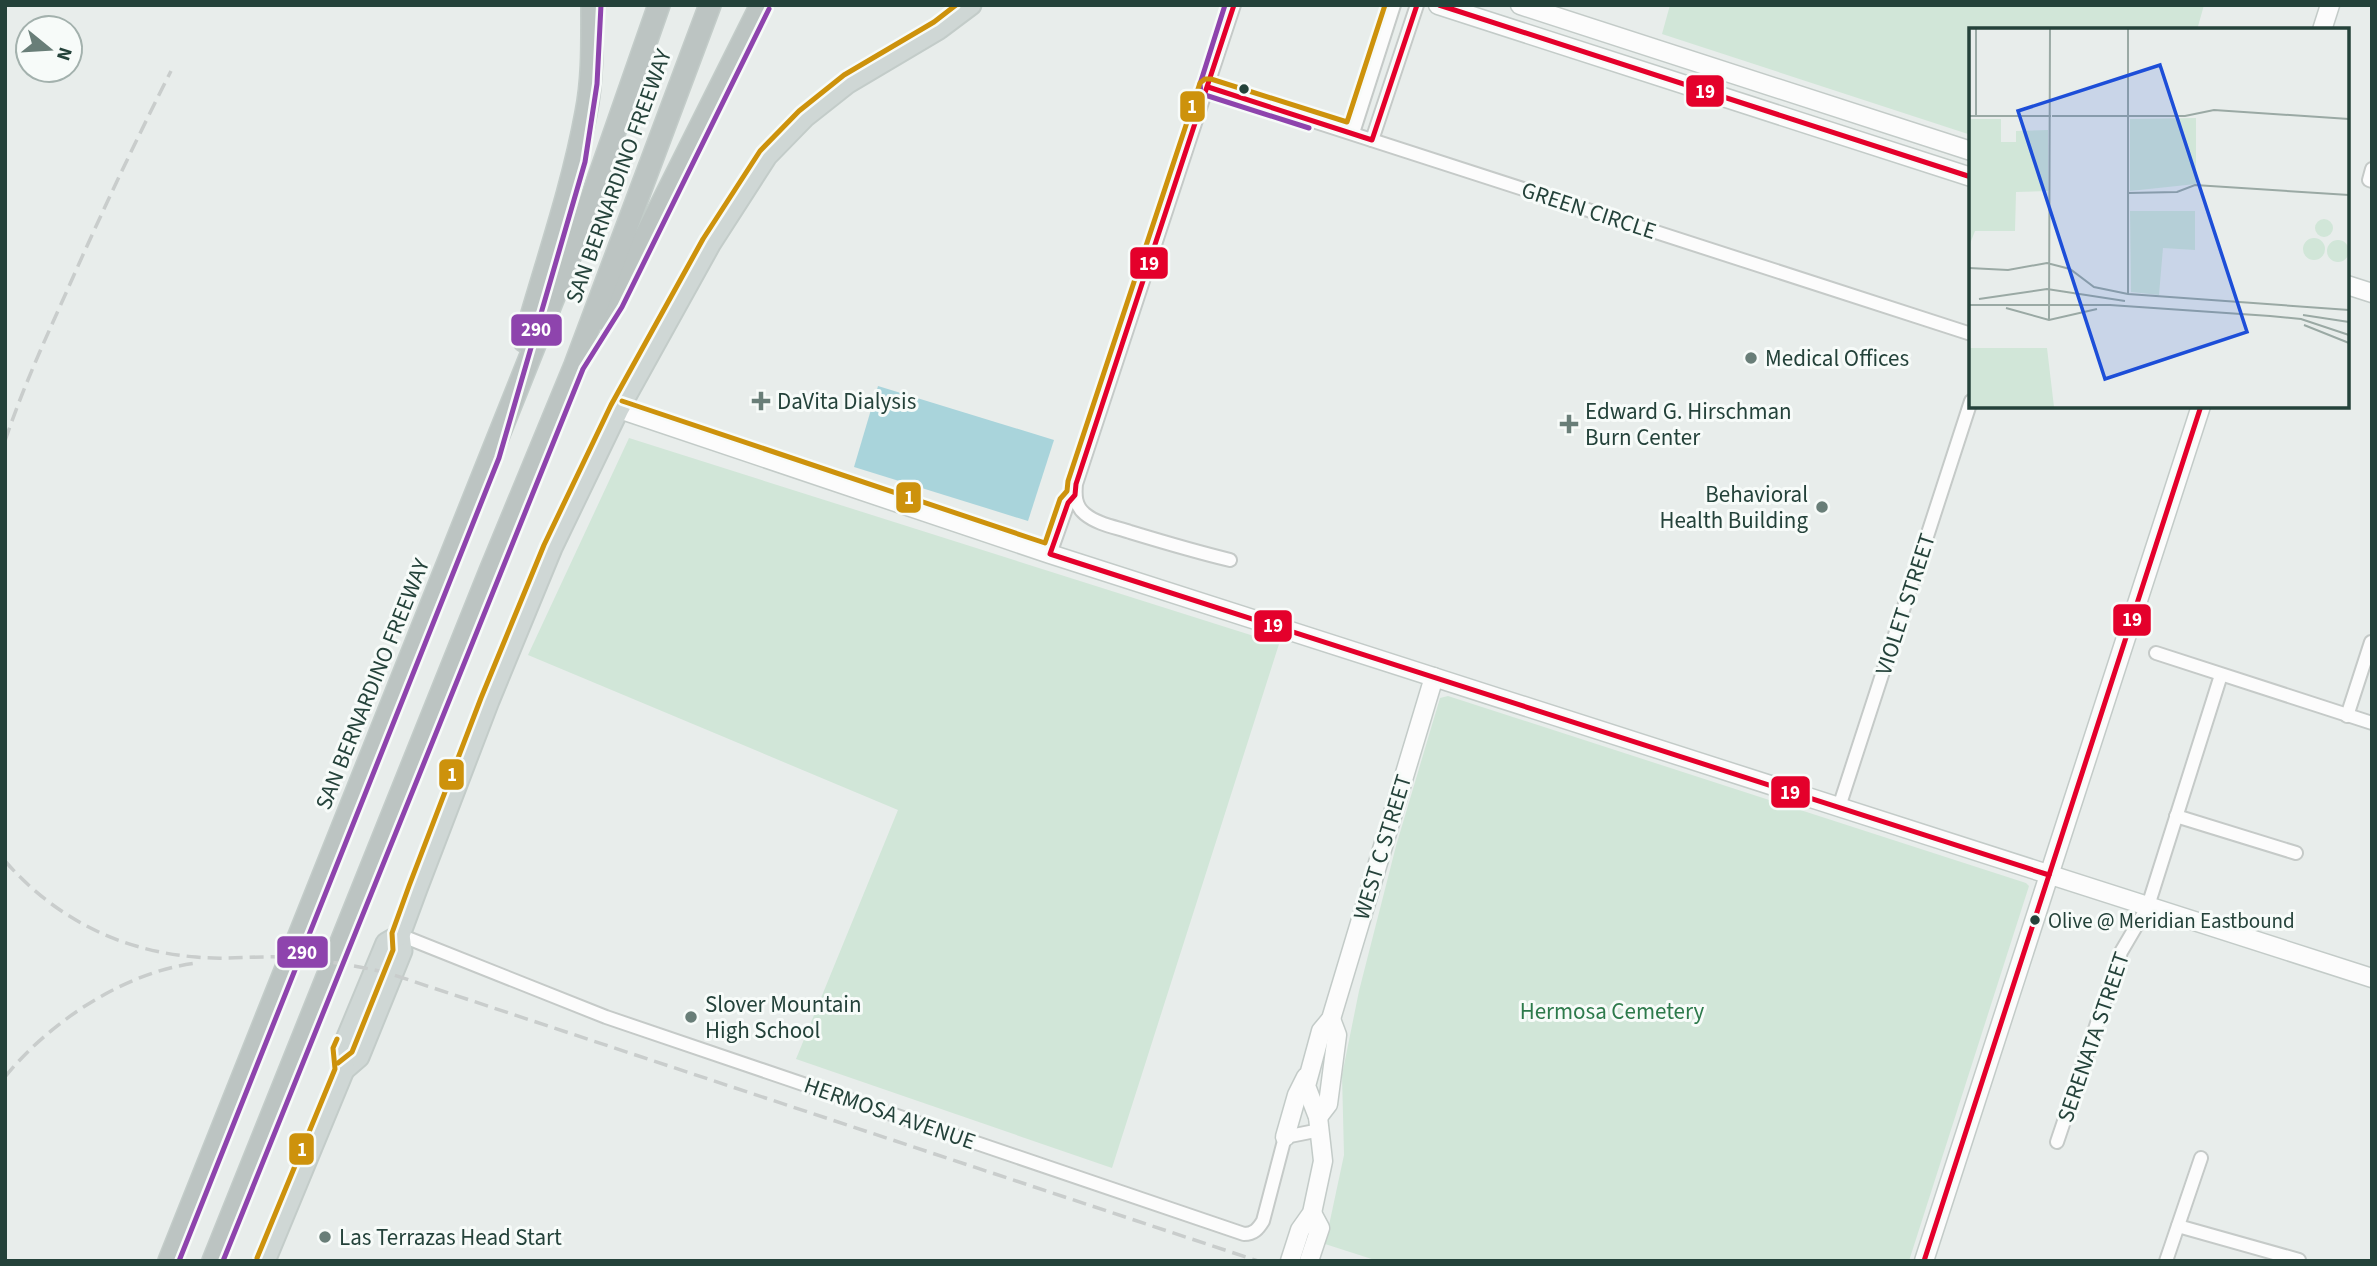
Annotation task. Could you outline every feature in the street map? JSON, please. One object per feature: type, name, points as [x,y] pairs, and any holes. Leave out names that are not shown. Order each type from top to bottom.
[{"type":"highway","points":[[491,456],[576,160],[587,110],[592,55],[592,5]]},
{"type":"highway","name":"SAN BERNARDINO FREEWAY","points":[[169,1261],[578,237],[659,5]]},
{"type":"highway","name":"SAN BERNARDINO FREEWAY","points":[[213,1261],[575,365],[710,5]]},
{"type":"highway","points":[[575,365],[614,303],[761,5]]},
{"type":"main road","points":[[265,1261],[344,1070],[342,1049],[386,943],[400,935],[538,580],[619,409],[710,243],[767,156],[805,117],[848,83],[939,29],[971,5]]},
{"type":"street","points":[[1230,560],[1097,522],[1078,506],[1075,495],[1076,484],[1234,5]]},
{"type":"street","points":[[1353,134],[1394,5]]},
{"type":"street","points":[[1372,139],[1416,5]]},
{"type":"street","points":[[1438,5],[1969,176]]},
{"type":"street","points":[[1520,5],[1969,149]]},
{"type":"street","points":[[2323,28],[2330,5]]},
{"type":"street","name":"GREEN CIRCLE","points":[[1208,87],[1969,333]]},
{"type":"street","points":[[2372,169],[2369,180],[2372,181]]},
{"type":"street","points":[[2349,286],[2372,293]]},
{"type":"street","name":"VIOLET STREET","points":[[1839,807],[1969,407]]},
{"type":"street","points":[[1924,1261],[2200,408]]},
{"type":"street","points":[[619,409],[1050,554],[2372,978]]},
{"type":"street","points":[[1050,554],[1068,503],[1075,495]]},
{"type":"street","points":[[2347,716],[2371,642]]},
{"type":"street","points":[[2156,653],[2372,723]]},
{"type":"street","name":"SERENATA STREET","points":[[2057,1142],[2121,952],[2148,906],[2221,676]]},
{"type":"street","name":"WEST C STREET","points":[[1290,1261],[1300,1230],[1312,1213],[1323,1161],[1319,1124],[1306,1086],[1309,1070],[1321,1031],[1331,1018],[1434,677]]},
{"type":"street","points":[[2176,816],[2296,853]]},
{"type":"street","name":"HERMOSA AVENUE","points":[[400,935],[606,1017],[1244,1234],[1251,1234],[1259,1229],[1263,1221],[1285,1137]]},
{"type":"street","name":"WEST C STREET","points":[[1319,1124],[1328,1104],[1337,1035],[1331,1018]]},
{"type":"street","points":[[1285,1137],[1297,1095],[1309,1070]]},
{"type":"street","points":[[1285,1137],[1319,1124]]},
{"type":"street","points":[[2166,1261],[2201,1158]]},
{"type":"street","name":"WEST C STREET","points":[[1309,1261],[1320,1228],[1312,1213]]},
{"type":"street","points":[[2178,1226],[2299,1260]]},
{"type":"green space","points":[[1670,5],[2204,5],[2198,28],[1969,28],[1969,134],[1662,34]]},
{"type":"green space","points":[[629,438],[1279,644],[1112,1168],[796,1059],[898,810],[528,655]]},
{"type":"green space","name":"Hermosa Cemetery","points":[[1448,696],[2029,886],[1909,1261],[1378,1261],[1325,1244],[1344,1155],[1342,1075],[1359,991],[1396,846],[1440,698]]},
{"type":"water","points":[[878,386],[1054,440],[1028,521],[854,467]]},
{"type":"railway","points":[[5,441],[78,265],[171,71]]},
{"type":"railway","points":[[5,861],[24,881],[67,915],[115,939],[168,953],[207,958],[309,959],[388,973],[1258,1261]]},
{"type":"railway","points":[[5,1077],[44,1037],[91,1002],[143,976],[197,963]]},
{"type":"transit line","name":"290","points":[[179,1261],[499,458],[585,162],[597,84],[601,5]]},
{"type":"transit line","name":"1","points":[[338,1063],[352,1052],[393,950],[392,933],[409,886],[481,698],[544,545],[611,405],[703,239],[760,151],[799,111],[844,75],[934,22],[956,5]]},
{"type":"transit line","name":"290","points":[[1225,5],[1200,84],[1201,92],[1309,128]]},
{"type":"transit line","name":"19","points":[[1234,5],[1076,484],[1075,495],[1068,503],[1050,554],[2049,875]]},
{"type":"transit line","name":"1","points":[[622,401],[1045,543],[1060,499],[1067,491],[1068,481],[1200,83],[1211,79],[1347,122],[1385,5]]},
{"type":"transit line","name":"19","points":[[1208,87],[1372,140],[1417,5]]},
{"type":"transit line","name":"19","points":[[1439,5],[1969,176]]},
{"type":"transit line","name":"290","points":[[223,1261],[583,369],[622,307],[769,9]]},
{"type":"transit line","name":"19","points":[[1924,1261],[2200,408]]},
{"type":"transit line","name":"1","points":[[257,1258],[335,1069],[333,1048],[337,1039]]},
{"type":"place","name":"Medical Offices","points":[[1751,358]]},
{"type":"place","name":"DaVita Dialysis","points":[[761,401]]},
{"type":"place","name":"Edward G. Hirschman Burn Center","points":[[1569,424]]},
{"type":"place","name":"Behavioral Health Building","points":[[1822,507]]},
{"type":"place","name":"Olive @ Meridian Eastbound","points":[[2035,920]]},
{"type":"place","name":"Slover Mountain High School","points":[[691,1017]]},
{"type":"place","name":"Las Terrazas Head Start","points":[[325,1237]]}]
